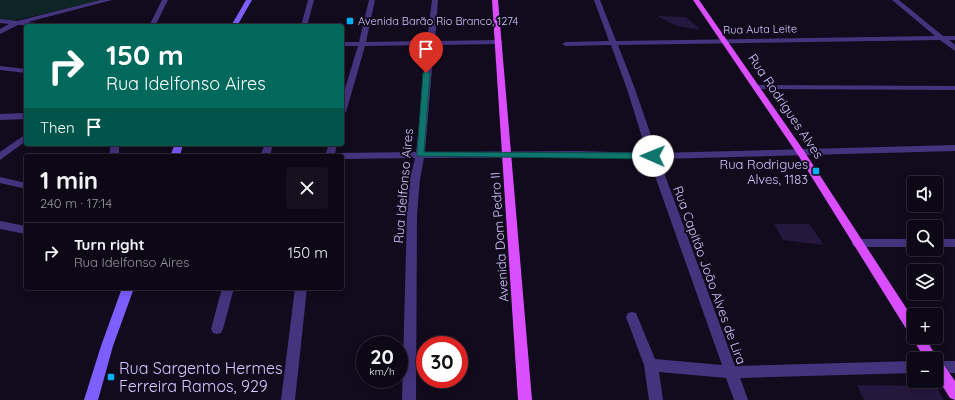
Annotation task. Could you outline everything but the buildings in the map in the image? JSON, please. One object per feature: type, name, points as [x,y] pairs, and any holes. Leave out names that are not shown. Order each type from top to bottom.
[{"type":"main road","points":[[235,24],[249,0]]},
{"type":"main road","name":"Avenida Dom Pedro II","points":[[495,0],[525,400]]},
{"type":"main road","name":"Rua Rodrigues Alves","points":[[696,0],[801,153],[907,320]]},
{"type":"main road","points":[[91,400],[107,346],[127,290]]},
{"type":"main road","points":[[943,376],[955,393]]},
{"type":"street","points":[[0,32],[16,23],[109,0]]},
{"type":"street","points":[[153,24],[165,0]]},
{"type":"street","points":[[305,24],[311,0]]},
{"type":"street","points":[[344,105],[362,44],[372,0]]},
{"type":"street","name":"Rua Idelfonso Aires","points":[[409,400],[412,214],[415,178],[420,154],[426,73],[431,44],[435,0]]},
{"type":"street","name":"Rua Capitão João Alves de Lira","points":[[597,0],[631,89],[653,156],[741,400]]},
{"type":"street","points":[[895,0],[955,49]]},
{"type":"street","points":[[0,21],[26,24]]},
{"type":"street","name":"Rua Auta Leite","points":[[566,44],[955,38]]},
{"type":"street","points":[[344,44],[499,42]]},
{"type":"street","points":[[0,68],[24,71]]},
{"type":"street","points":[[756,87],[955,88]]},
{"type":"street","points":[[0,117],[24,116]]},
{"type":"street","points":[[0,157],[24,139]]},
{"type":"street","points":[[344,156],[420,154],[653,156],[955,148]]},
{"type":"street","points":[[0,180],[24,186]]},
{"type":"street","points":[[0,225],[24,230]]},
{"type":"street","points":[[857,243],[907,243]]},
{"type":"street","points":[[943,243],[955,243]]},
{"type":"street","points":[[217,329],[227,290]]},
{"type":"street","points":[[288,400],[301,290]]},
{"type":"street","points":[[632,317],[651,365],[656,400]]},
{"type":"street","points":[[651,365],[731,372],[907,367]]},
{"type":"street","points":[[943,365],[955,367]]},
{"type":"green space","points":[[0,0],[104,0],[8,22],[0,21]]},
{"type":"place","name":"Avenida Barão Rio Branco, 1274","points":[[350,21]]},
{"type":"place","name":"Rua Rodrigues Alves, 1183","points":[[816,171]]},
{"type":"place","name":"Rua Sargento Hermes Ferreira Ramos, 929","points":[[111,377]]},
{"type":"route","points":[[426,73],[420,154],[578,154],[653,156]]}]
